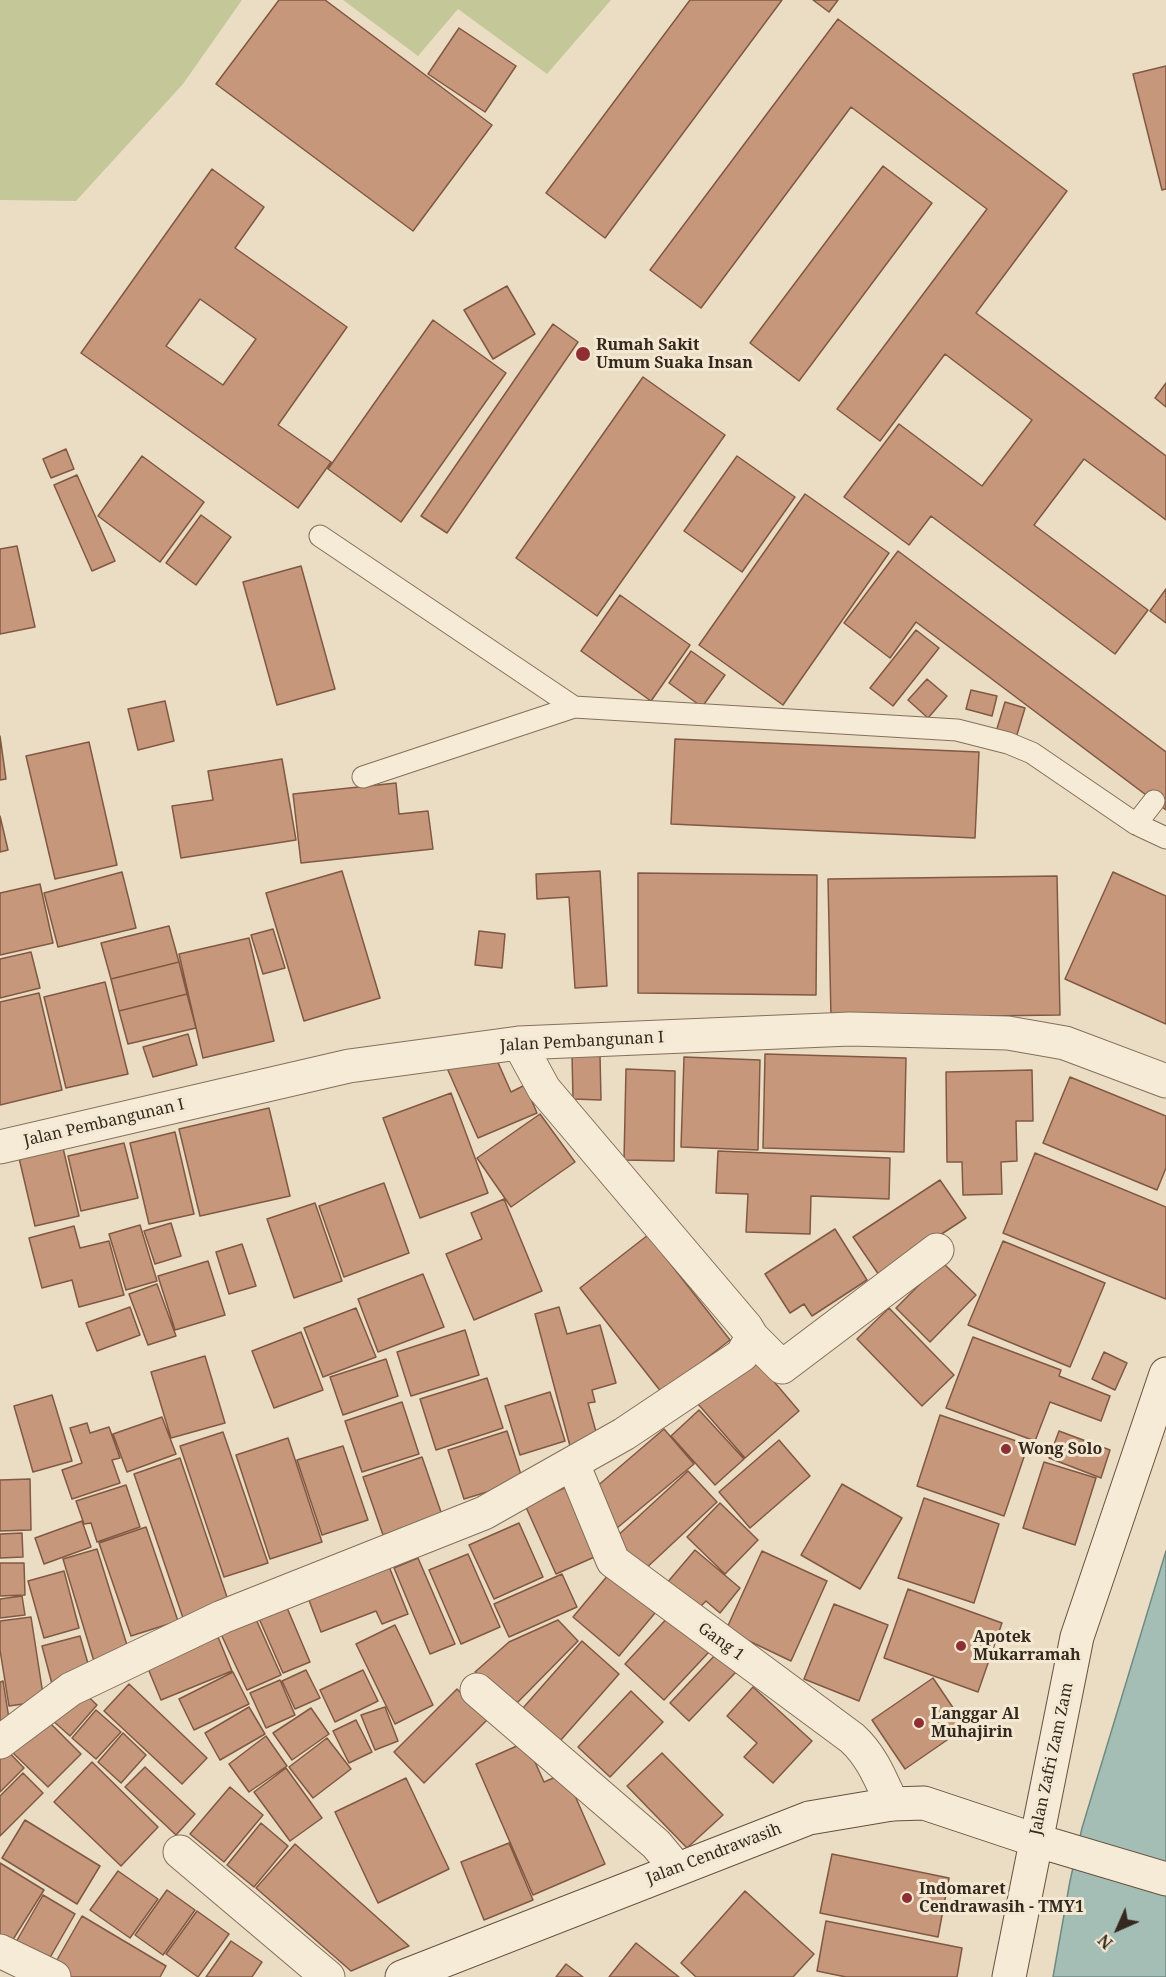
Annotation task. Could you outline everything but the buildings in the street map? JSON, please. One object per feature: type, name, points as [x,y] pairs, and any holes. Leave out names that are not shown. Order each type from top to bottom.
[{"type":"street","name":"Jalan Pembangunan I","points":[[0,1147],[349,1066],[519,1043],[850,1029],[1008,1034],[1065,1042],[1166,1081]]},
{"type":"street","points":[[519,1043],[544,1089],[746,1327],[752,1337],[782,1367],[937,1250]]},
{"type":"street","points":[[0,1742],[72,1689],[222,1617],[484,1513],[624,1434],[742,1355],[752,1337]]},
{"type":"street","name":"Jalan Zafri Zam Zam","points":[[1009,1977],[1048,1844],[1077,1637],[1166,1374]]},
{"type":"street","name":"Gang 1","points":[[573,1464],[613,1561],[852,1738],[873,1761],[892,1804]]},
{"type":"street","points":[[477,1690],[656,1844],[676,1868]]},
{"type":"street","name":"Jalan Cendrawasih","points":[[402,1977],[447,1970],[676,1868],[809,1818],[892,1804],[924,1803],[1048,1844],[1166,1879]]},
{"type":"street","points":[[180,1852],[328,1977]]},
{"type":"street","points":[[0,1952],[54,1977]]},
{"type":"lane","points":[[320,536],[574,707]]},
{"type":"lane","points":[[363,777],[574,707],[957,730],[1008,743],[1032,753],[1136,824],[1166,838]]},
{"type":"lane","points":[[1136,824],[1154,801]]},
{"type":"green space","points":[[0,0],[242,0],[183,84],[76,201],[0,200]]},
{"type":"green space","points":[[343,0],[611,0],[547,74],[458,9],[418,56]]},
{"type":"water","points":[[1166,1551],[1166,1977],[1053,1977],[1082,1828]]},
{"type":"place","name":"Rumah Sakit Umum Suaka Insan","points":[[583,354]]},
{"type":"place","name":"Wong Solo","points":[[1006,1449]]},
{"type":"place","name":"Apotek Mukarramah","points":[[961,1646]]},
{"type":"place","name":"Langgar Al Muhajirin","points":[[919,1723]]},
{"type":"place","name":"Indomaret Cendrawasih - TMY1","points":[[907,1898]]}]
